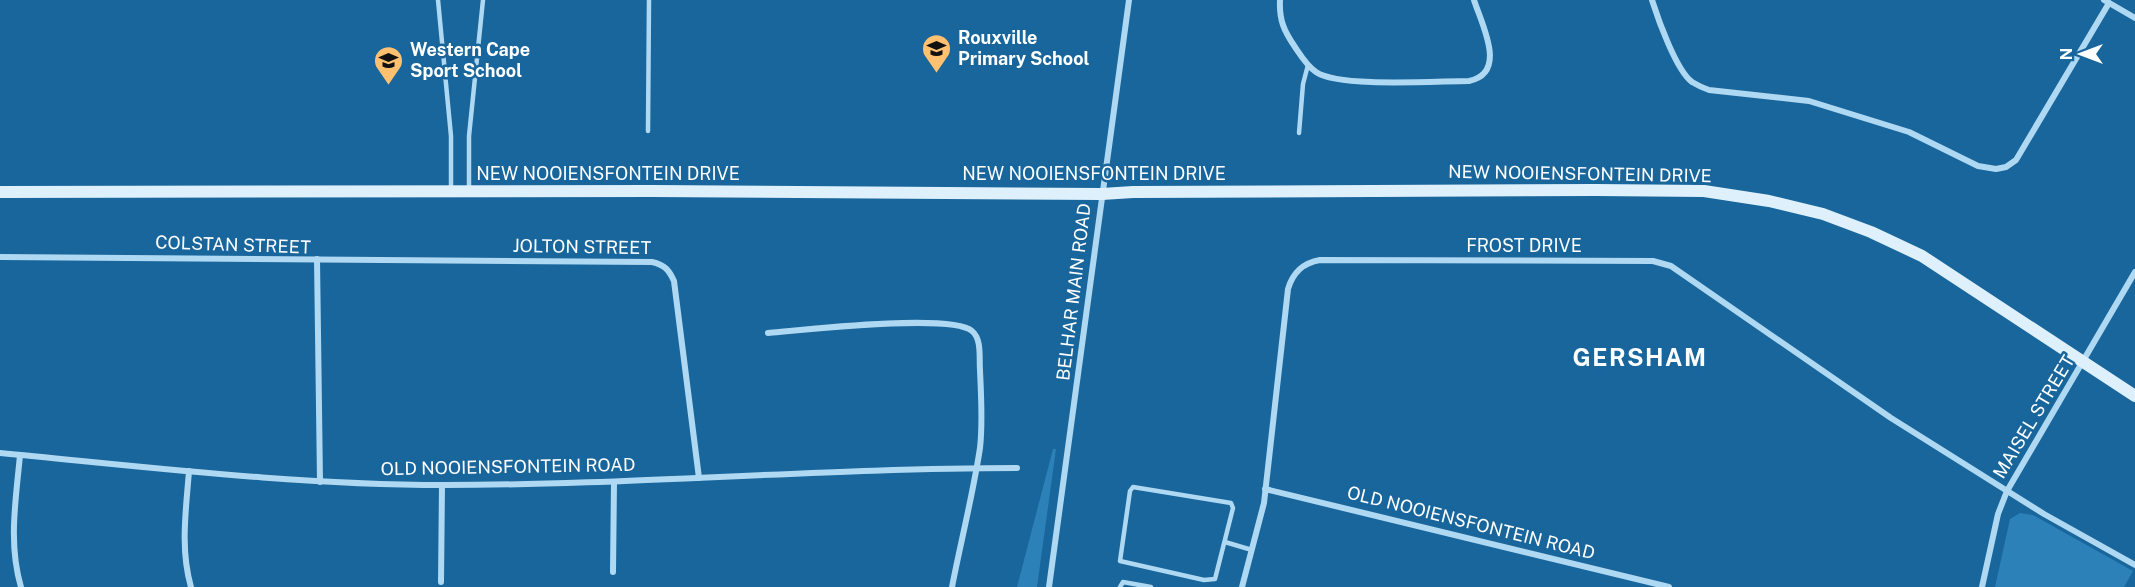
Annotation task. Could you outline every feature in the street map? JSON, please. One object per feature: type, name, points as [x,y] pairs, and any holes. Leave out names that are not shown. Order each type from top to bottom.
[{"type":"street","name":"BELHAR MAIN ROAD","points":[[1049,587],[1129,0]]},
{"type":"street","points":[[1280,0],[1280,19],[1283,30],[1308,65],[1317,73],[1346,81],[1468,81],[1478,79],[1488,68],[1491,58],[1474,0]]},
{"type":"street","points":[[1652,0],[1677,61],[1690,81],[1700,86],[1709,90],[1809,101],[1909,132],[1978,166],[1996,170],[2016,160],[2107,2],[2135,18]]},
{"type":"street","name":"NEW NOOIENSFONTEIN DRIVE","points":[[0,192],[469,191],[1102,194],[1596,189],[1704,191],[1769,201],[1823,214],[1871,232],[1922,256],[2135,396]]},
{"type":"street","name":"COLSTAN STREET","points":[[0,257],[317,259],[320,482]]},
{"type":"street","name":"JOLTON STREET","points":[[317,259],[652,262],[662,264],[669,270],[674,281],[699,478]]},
{"type":"street","name":"FROST DRIVE","points":[[1242,587],[1264,503],[1288,289],[1298,270],[1312,261],[1320,260],[1653,261],[1671,266],[1891,418],[2007,491],[2135,565]]},
{"type":"street","name":"MAISEL STREET","points":[[1982,587],[1998,514],[2007,491],[2135,272]]},
{"type":"street","points":[[2128,283],[2135,288]]},
{"type":"street","points":[[768,333],[859,324],[946,324],[971,330],[976,336],[980,361],[981,417],[976,468],[952,587]]},
{"type":"street","name":"OLD NOOIENSFONTEIN ROAD","points":[[0,453],[320,482],[442,485],[614,482],[1017,468]]},
{"type":"street","points":[[20,454],[13,554],[21,587]]},
{"type":"street","points":[[189,471],[184,551],[191,587]]},
{"type":"street","points":[[613,572],[614,482]]},
{"type":"street","points":[[441,582],[442,485]]},
{"type":"street","name":"OLD NOOIENSFONTEIN ROAD","points":[[1265,489],[1669,587]]},
{"type":"lane","points":[[438,0],[451,136],[451,191]]},
{"type":"lane","points":[[469,191],[469,136],[483,0]]},
{"type":"lane","points":[[648,131],[649,0]]},
{"type":"lane","points":[[1299,133],[1303,84],[1308,65]]},
{"type":"lane","points":[[1135,487],[1231,503],[1233,508],[1225,542],[1217,577],[1214,580],[1121,563],[1119,560],[1130,491],[1135,487]]},
{"type":"lane","points":[[1225,542],[1252,550]]},
{"type":"lane","points":[[1120,587],[1121,583],[1126,582],[1151,587]]},
{"type":"shaded area","points":[[1053,449],[1056,449],[1037,587],[1017,587]]},
{"type":"shaded area","points":[[2020,513],[2033,515],[2133,571],[2124,587],[1995,587],[2010,519]]},
{"type":"place","name":"Rouxville Primary School","points":[[937,74]]},
{"type":"place","name":"Western Cape Sport School","points":[[389,86]]},
{"type":"district","name":"GERSHAM","points":[[1640,358]]}]
